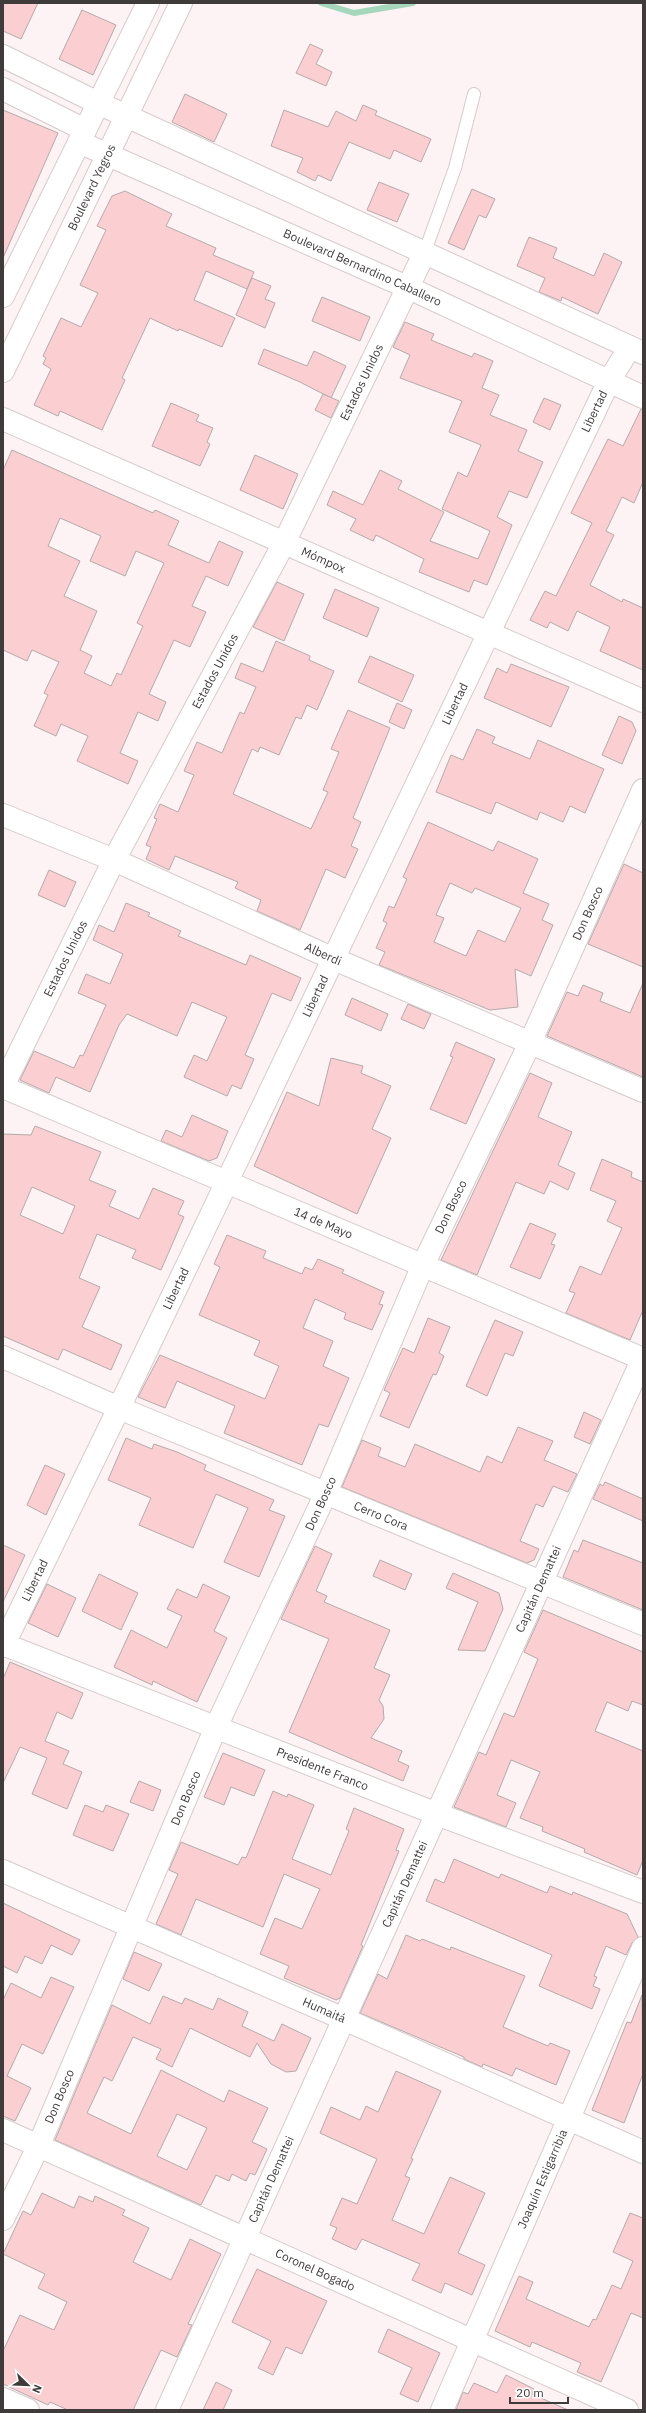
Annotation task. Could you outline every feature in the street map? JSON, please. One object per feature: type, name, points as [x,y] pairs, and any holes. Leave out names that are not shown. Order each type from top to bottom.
[{"type":"street","points":[[3,296],[148,3]]},
{"type":"street","name":"Boulevard Yegros","points":[[3,371],[181,3]]},
{"type":"street","points":[[3,56],[125,117],[637,350]]},
{"type":"street","name":"Boulevard Bernardino Caballero","points":[[3,90],[82,136],[108,154],[409,288],[643,397]]},
{"type":"street","name":"Estados Unidos","points":[[3,1087],[114,860],[284,543],[409,288],[424,254]]},
{"type":"street","name":"Libertad","points":[[3,1644],[119,1408],[225,1182],[334,958],[609,381],[637,350]]},
{"type":"street","name":"Mómpox","points":[[3,419],[643,700]]},
{"type":"street","name":"Don Bosco","points":[[3,2219],[39,2145],[216,1727],[326,1492],[423,1266],[530,1043],[643,790]]},
{"type":"street","name":"Alberdi","points":[[3,815],[114,860],[334,958],[643,1091]]},
{"type":"street","name":"14 de Mayo","points":[[3,1087],[643,1359]]},
{"type":"street","name":"Cerro Cora","points":[[3,1357],[119,1408],[542,1581],[643,1624]]},
{"type":"street","name":"Capitán Demattei","points":[[168,2410],[643,1359]]},
{"type":"street","name":"Presidente Franco","points":[[3,1644],[437,1814],[643,1892]]},
{"type":"street","name":"Humaitá","points":[[3,1871],[344,2019],[643,2152]]},
{"type":"street","name":"Joaquín Estigarribia","points":[[442,2410],[643,1948]]},
{"type":"street","name":"Coronel Bogado","points":[[3,2130],[627,2410]]},
{"type":"street","points":[[3,2399],[28,2410]]},
{"type":"lane","points":[[424,254],[455,168],[474,94]]},
{"type":"building","points":[[3,3],[38,3],[21,39],[3,31]]},
{"type":"building","points":[[82,10],[116,25],[93,75],[59,59]]},
{"type":"building","points":[[310,44],[323,50],[316,64],[332,72],[326,86],[296,73]]},
{"type":"building","points":[[185,94],[227,114],[214,142],[172,122]]},
{"type":"building","points":[[363,105],[377,111],[375,115],[431,139],[421,162],[394,150],[390,159],[349,142],[331,181],[318,175],[315,181],[297,172],[303,158],[271,146],[284,110],[328,127],[336,111],[356,121]]},
{"type":"building","points":[[3,110],[58,133],[3,258]]},
{"type":"building","points":[[379,182],[409,194],[397,222],[367,210]]},
{"type":"building","points":[[472,189],[495,199],[486,218],[479,215],[464,250],[448,243]]},
{"type":"building","points":[[125,191],[172,214],[166,226],[216,248],[213,255],[254,272],[247,289],[206,271],[194,300],[235,318],[222,347],[179,329],[178,331],[150,318],[122,378],[125,380],[102,430],[60,411],[58,416],[34,405],[51,369],[43,364],[46,358],[43,356],[61,318],[81,327],[98,293],[80,285],[106,230],[97,226],[112,196]]},
{"type":"building","points":[[529,237],[557,248],[553,258],[594,276],[604,253],[622,262],[598,314],[562,297],[561,301],[539,292],[545,278],[517,266]]},
{"type":"building","points":[[252,278],[271,286],[265,299],[275,303],[265,328],[236,315]]},
{"type":"building","points":[[322,297],[370,317],[360,341],[312,321]]},
{"type":"building","points":[[405,322],[434,334],[431,340],[472,357],[474,353],[493,361],[482,388],[499,395],[490,415],[527,430],[518,451],[543,462],[527,498],[509,491],[497,517],[512,525],[487,585],[474,580],[469,592],[419,572],[424,559],[376,535],[373,541],[350,530],[356,519],[327,505],[333,491],[363,505],[380,470],[402,481],[398,489],[444,512],[430,541],[478,559],[490,531],[442,509],[458,472],[467,477],[481,445],[449,432],[462,401],[400,378],[410,355],[393,347]]},
{"type":"building","points":[[264,349],[307,366],[314,351],[346,366],[331,398],[300,382],[258,364]]},
{"type":"building","points":[[323,394],[339,401],[331,418],[315,410]]},
{"type":"building","points":[[544,398],[561,405],[550,430],[533,422]]},
{"type":"building","points":[[171,403],[199,415],[196,421],[213,428],[207,442],[210,444],[200,466],[152,446]]},
{"type":"building","points":[[641,409],[643,409],[643,482],[634,503],[622,497],[606,531],[614,535],[590,585],[622,602],[623,599],[643,608],[643,670],[600,651],[610,627],[577,611],[568,631],[550,622],[547,628],[530,620],[545,591],[556,596],[592,523],[571,513],[608,439],[623,446]]},
{"type":"building","points":[[12,450],[153,513],[155,510],[179,521],[168,545],[209,563],[219,541],[243,552],[228,586],[206,576],[192,606],[206,612],[190,647],[174,640],[149,694],[166,702],[158,721],[138,712],[120,753],[138,761],[128,784],[77,761],[88,736],[61,724],[56,736],[34,726],[48,695],[44,693],[59,662],[32,650],[27,661],[3,650],[3,470]],"holes":[[[60,518],[101,536],[90,561],[125,576],[136,551],[164,563],[137,623],[143,626],[121,675],[117,673],[111,686],[84,673],[92,656],[80,650],[97,611],[64,596],[80,561],[48,546]]]},
{"type":"building","points":[[255,455],[298,474],[283,509],[240,490]]},
{"type":"building","points":[[277,582],[304,594],[284,641],[253,627]]},
{"type":"building","points":[[335,589],[379,608],[367,637],[323,618]]},
{"type":"building","points":[[276,641],[310,656],[309,660],[334,671],[317,710],[307,705],[301,719],[296,717],[279,755],[260,747],[258,752],[252,749],[233,794],[311,829],[328,792],[323,790],[339,752],[331,749],[348,710],[390,728],[353,818],[361,822],[351,846],[358,849],[345,878],[326,869],[300,930],[257,911],[261,900],[235,888],[238,882],[175,856],[169,870],[146,859],[151,847],[146,845],[157,819],[154,818],[160,804],[178,812],[194,775],[184,771],[197,742],[222,753],[240,712],[244,714],[256,687],[235,678],[241,663],[263,672]]},
{"type":"building","points":[[370,656],[414,675],[402,702],[358,682]]},
{"type":"building","points":[[511,664],[569,687],[551,727],[484,698],[497,668],[507,673]]},
{"type":"building","points":[[397,703],[412,710],[404,729],[389,722]]},
{"type":"building","points":[[619,716],[632,722],[636,731],[622,764],[602,755]]},
{"type":"building","points":[[477,729],[495,737],[492,743],[530,759],[538,740],[604,769],[585,813],[570,806],[563,822],[540,812],[537,820],[496,802],[491,814],[436,792],[451,755],[463,760]]},
{"type":"building","points":[[428,822],[493,851],[498,841],[538,859],[523,893],[549,904],[542,920],[553,925],[531,976],[515,969],[518,1007],[490,1010],[379,965],[385,952],[376,948],[387,923],[383,921],[389,906],[394,908],[407,879],[403,877]],"holes":[[[450,883],[472,893],[475,888],[521,908],[505,942],[478,930],[466,956],[434,942],[444,918],[436,915]]]},
{"type":"building","points":[[624,864],[643,873],[643,967],[588,944]]},
{"type":"building","points":[[49,870],[76,882],[65,907],[38,895]]},
{"type":"building","points":[[126,903],[150,913],[148,916],[181,931],[178,936],[246,965],[250,955],[301,978],[291,1001],[272,993],[245,1055],[254,1059],[241,1089],[232,1085],[227,1096],[184,1077],[194,1055],[207,1061],[227,1017],[192,1002],[177,1036],[127,1014],[119,1025],[90,1092],[56,1077],[49,1093],[20,1080],[34,1051],[74,1068],[80,1055],[83,1056],[106,1005],[78,993],[86,974],[110,984],[123,954],[93,940],[99,925],[114,932]]},
{"type":"building","points":[[643,983],[643,1077],[547,1036],[567,992],[578,996],[583,985],[603,993],[600,1001],[630,1013]]},
{"type":"building","points":[[352,998],[388,1014],[381,1031],[345,1015]]},
{"type":"building","points":[[408,1004],[431,1014],[424,1029],[401,1019]]},
{"type":"building","points":[[456,1042],[495,1059],[466,1124],[430,1109],[453,1057],[450,1056]]},
{"type":"building","points":[[331,1058],[363,1066],[361,1073],[391,1086],[372,1129],[391,1138],[357,1214],[254,1166],[287,1092],[319,1106]]},
{"type":"building","points":[[530,1073],[552,1083],[538,1117],[572,1132],[558,1165],[575,1173],[568,1190],[550,1181],[544,1194],[516,1182],[477,1275],[441,1260]]},
{"type":"building","points":[[192,1115],[228,1131],[217,1158],[209,1161],[161,1141],[166,1130],[182,1137]]},
{"type":"building","points":[[35,1126],[101,1152],[89,1180],[116,1191],[109,1206],[139,1219],[153,1188],[184,1201],[178,1214],[184,1217],[161,1270],[132,1258],[136,1250],[97,1234],[79,1278],[100,1287],[82,1327],[122,1345],[111,1370],[63,1349],[58,1360],[3,1336],[3,1134],[31,1135]],"holes":[[[32,1187],[75,1206],[63,1234],[20,1215]]]},
{"type":"building","points":[[602,1159],[632,1172],[631,1177],[643,1182],[643,1310],[630,1340],[566,1313],[575,1293],[569,1291],[580,1266],[601,1275],[622,1228],[607,1221],[616,1201],[590,1190]]},
{"type":"building","points":[[530,1223],[556,1234],[551,1244],[555,1245],[540,1279],[510,1267]]},
{"type":"building","points":[[227,1235],[266,1251],[263,1258],[302,1274],[305,1267],[312,1270],[318,1259],[344,1270],[342,1273],[384,1292],[379,1304],[383,1305],[372,1330],[344,1319],[346,1313],[315,1299],[303,1328],[333,1341],[323,1366],[349,1378],[328,1427],[319,1424],[302,1465],[224,1433],[235,1406],[177,1381],[165,1408],[138,1397],[160,1355],[265,1399],[279,1366],[254,1355],[260,1341],[199,1315],[220,1267],[214,1264]]},
{"type":"building","points":[[428,1318],[450,1327],[439,1353],[444,1356],[436,1375],[433,1374],[409,1428],[380,1416],[390,1393],[384,1390],[403,1348],[414,1353]]},
{"type":"building","points":[[495,1320],[523,1332],[513,1356],[505,1353],[487,1396],[466,1386]]},
{"type":"building","points":[[584,1412],[601,1420],[590,1444],[574,1437]]},
{"type":"building","points":[[518,1427],[553,1441],[544,1460],[577,1474],[568,1492],[553,1486],[543,1507],[536,1504],[520,1541],[539,1549],[534,1560],[527,1563],[342,1487],[362,1440],[381,1448],[378,1456],[405,1467],[415,1444],[480,1472],[487,1456],[502,1463]]},
{"type":"building","points":[[126,1438],[152,1449],[154,1444],[177,1452],[206,1465],[204,1470],[274,1500],[269,1510],[285,1516],[259,1577],[224,1562],[248,1508],[216,1494],[193,1548],[139,1525],[151,1498],[108,1480]]},
{"type":"building","points":[[45,1465],[65,1474],[46,1515],[27,1505]]},
{"type":"building","points":[[605,1482],[643,1499],[643,1521],[593,1499],[600,1484],[603,1486]]},
{"type":"building","points":[[583,1540],[643,1563],[643,1610],[563,1577],[574,1550],[578,1552]]},
{"type":"building","points":[[3,1545],[25,1555],[3,1602]]},
{"type":"building","points":[[315,1546],[332,1554],[316,1591],[327,1596],[324,1602],[390,1630],[374,1668],[390,1675],[379,1700],[383,1706],[384,1719],[371,1738],[402,1751],[398,1761],[409,1766],[403,1781],[289,1732],[329,1639],[281,1619]]},
{"type":"building","points":[[380,1560],[412,1574],[405,1590],[373,1576]]},
{"type":"building","points":[[453,1573],[499,1593],[503,1609],[485,1651],[458,1650],[478,1602],[446,1588]]},
{"type":"building","points":[[99,1574],[138,1593],[121,1630],[82,1611]]},
{"type":"building","points":[[47,1584],[76,1598],[58,1637],[28,1623]]},
{"type":"building","points":[[203,1584],[230,1597],[214,1631],[227,1638],[197,1702],[153,1681],[152,1685],[114,1667],[131,1630],[167,1648],[182,1616],[167,1609],[177,1589],[197,1598]]},
{"type":"building","points":[[543,1610],[643,1652],[643,1705],[632,1701],[628,1711],[607,1702],[595,1731],[643,1751],[643,1860],[637,1875],[584,1852],[585,1849],[542,1831],[543,1827],[520,1818],[540,1772],[511,1760],[497,1795],[516,1803],[506,1827],[454,1807],[479,1752],[486,1755],[504,1713],[514,1717],[538,1659],[524,1652]]},
{"type":"building","points":[[10,1662],[83,1693],[72,1719],[57,1712],[45,1741],[69,1751],[63,1764],[82,1772],[67,1809],[32,1794],[47,1758],[20,1747],[3,1783],[3,1679]]},
{"type":"building","points":[[223,1753],[265,1770],[254,1796],[231,1787],[224,1805],[204,1797]]},
{"type":"building","points":[[139,1781],[161,1790],[153,1811],[130,1802]]},
{"type":"building","points":[[273,1791],[287,1797],[288,1794],[314,1805],[292,1859],[331,1875],[349,1831],[346,1829],[354,1808],[404,1829],[396,1850],[399,1851],[361,1945],[363,1946],[340,1998],[336,2000],[284,1978],[289,1966],[260,1954],[275,1918],[302,1929],[320,1889],[284,1874],[263,1927],[196,1899],[181,1935],[156,1924],[178,1874],[169,1870],[181,1842],[238,1865],[242,1857],[246,1858]]},
{"type":"building","points":[[85,1805],[103,1812],[106,1805],[129,1814],[113,1851],[73,1835]]},
{"type":"building","points":[[454,1859],[499,1878],[501,1874],[547,1893],[550,1886],[572,1895],[573,1892],[627,1914],[638,1937],[632,1943],[626,1955],[606,1946],[594,1976],[597,1977],[593,1986],[600,1989],[592,2009],[539,1986],[552,1955],[426,1901],[435,1879],[444,1883]]},
{"type":"building","points":[[3,1903],[80,1940],[72,1955],[51,1945],[42,1964],[25,1956],[17,1973],[3,1966]]},
{"type":"building","points":[[406,1935],[420,1941],[422,1939],[450,1950],[451,1947],[525,1976],[503,2027],[548,2046],[550,2043],[570,2051],[556,2085],[516,2068],[512,2076],[483,2064],[482,2067],[464,2059],[464,2057],[360,2013],[378,1974],[387,1979]]},
{"type":"building","points":[[134,1952],[162,1964],[149,1991],[123,1979]]},
{"type":"building","points":[[51,1977],[74,1987],[43,2054],[22,2044],[7,2076],[31,2088],[15,2121],[3,2116],[3,2000],[11,1983],[41,1998]]},
{"type":"building","points":[[642,1995],[643,2074],[624,2123],[592,2110],[627,2022],[631,2023]]},
{"type":"building","points":[[163,1996],[182,2004],[185,1998],[213,2010],[218,1998],[248,2012],[242,2026],[274,2041],[282,2024],[311,2038],[296,2071],[286,2072],[271,2064],[257,2043],[250,2057],[190,2028],[172,2067],[156,2059],[161,2049],[133,2037],[112,2081],[104,2077],[87,2113],[131,2134],[161,2070],[224,2102],[229,2090],[268,2108],[252,2142],[267,2149],[255,2175],[250,2173],[246,2181],[232,2174],[229,2181],[216,2175],[201,2205],[55,2140],[112,2005],[150,2024]],"holes":[[[177,2114],[207,2128],[187,2170],[157,2156]]]},
{"type":"building","points":[[396,2071],[441,2091],[411,2158],[413,2159],[405,2176],[410,2178],[392,2220],[424,2234],[450,2177],[485,2193],[458,2253],[485,2265],[472,2295],[445,2283],[441,2293],[412,2280],[420,2264],[362,2239],[356,2250],[332,2239],[337,2228],[330,2225],[342,2198],[357,2204],[377,2159],[320,2133],[331,2107],[360,2120],[366,2106],[378,2112]]},
{"type":"building","points":[[42,2193],[74,2208],[79,2196],[93,2202],[95,2196],[125,2210],[122,2215],[149,2228],[133,2262],[171,2280],[190,2239],[221,2254],[188,2324],[192,2325],[177,2357],[161,2350],[133,2410],[68,2410],[50,2402],[48,2405],[3,2384],[3,2351],[20,2315],[54,2330],[67,2302],[38,2288],[45,2274],[3,2254],[23,2211],[31,2215]]},
{"type":"building","points":[[630,2213],[643,2218],[643,2318],[631,2313],[601,2382],[577,2372],[581,2363],[532,2342],[530,2347],[495,2331],[519,2276],[533,2282],[526,2299],[589,2327],[593,2319],[596,2320],[612,2285],[621,2289],[633,2261],[613,2252]]},
{"type":"building","points":[[257,2269],[327,2301],[302,2354],[286,2347],[273,2375],[258,2368],[271,2341],[232,2322]]},
{"type":"building","points":[[388,2329],[440,2353],[418,2402],[400,2394],[412,2368],[378,2352]]},
{"type":"building","points":[[506,2375],[534,2389],[532,2394],[568,2410],[456,2410],[463,2392],[468,2394],[474,2383],[497,2393]]},
{"type":"building","points":[[216,2382],[232,2390],[223,2410],[203,2410]]},
{"type":"waterway","points":[[321,3],[354,13],[413,3]]}]
